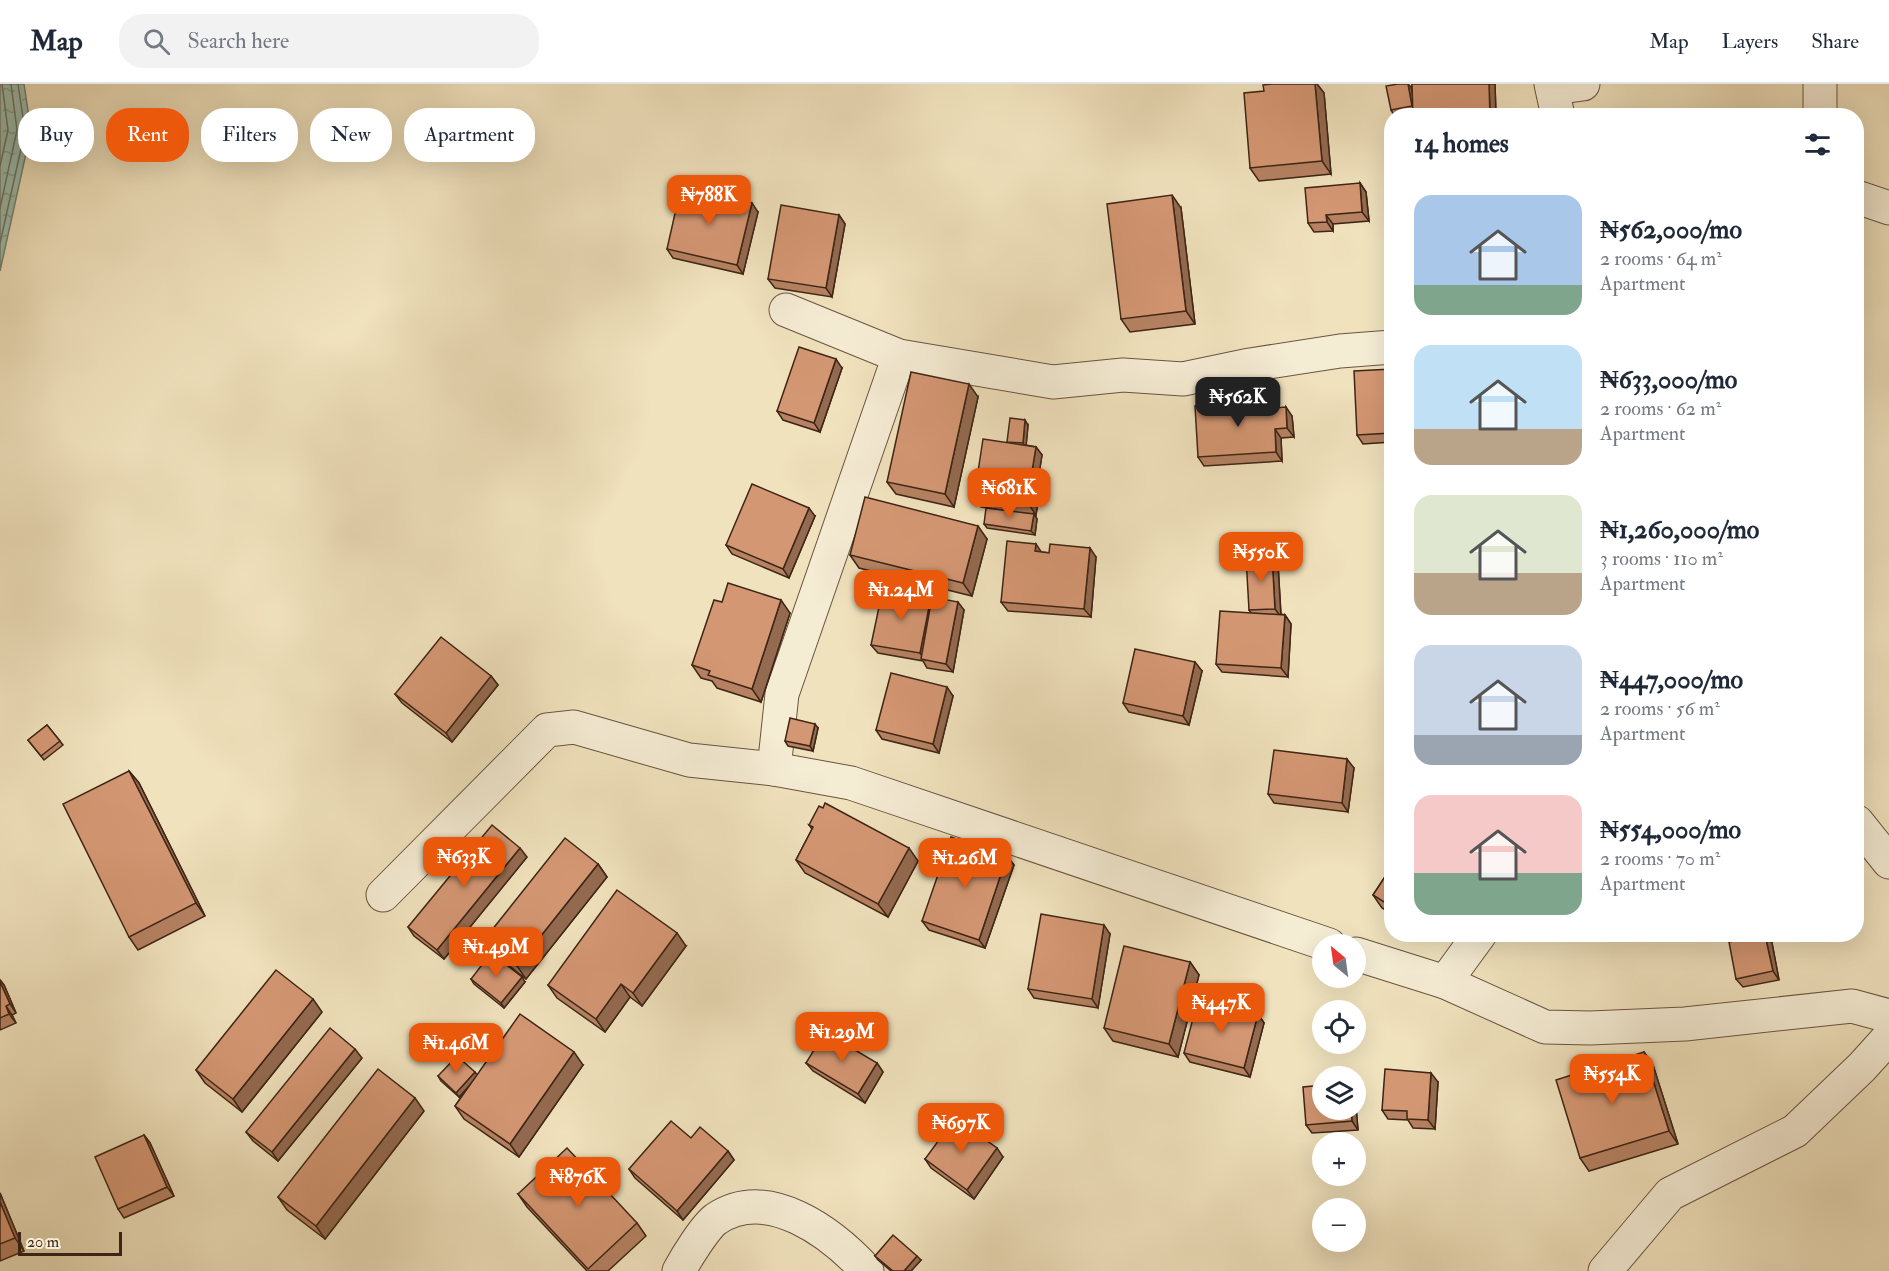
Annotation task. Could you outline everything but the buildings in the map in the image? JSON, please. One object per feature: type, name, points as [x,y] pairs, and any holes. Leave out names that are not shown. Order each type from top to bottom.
[{"type":"street","points":[[1819,84],[1820,108]]},
{"type":"street","points":[[1864,199],[1889,208]]},
{"type":"street","points":[[786,310],[899,356],[1053,382],[1123,375],[1183,380],[1250,365],[1340,351],[1384,348]]},
{"type":"street","points":[[774,769],[782,694],[899,356]]},
{"type":"street","points":[[383,896],[547,730],[574,727],[689,759],[774,769],[851,783],[1312,939]]},
{"type":"street","points":[[1864,831],[1889,862]]},
{"type":"street","points":[[1445,982],[1474,942]]},
{"type":"street","points":[[1366,957],[1445,982],[1545,1027],[1590,1028],[1685,1024],[1852,1006],[1889,1017]]},
{"type":"street","points":[[1605,1271],[1670,1194],[1795,1131],[1862,1067],[1889,1036]]},
{"type":"street","points":[[679,1271],[714,1220],[741,1207],[755,1205],[784,1211],[844,1246],[867,1271]]},
{"type":"water","points":[[0,84],[24,84],[28,108],[18,108],[18,162],[24,162],[0,271]]}]
